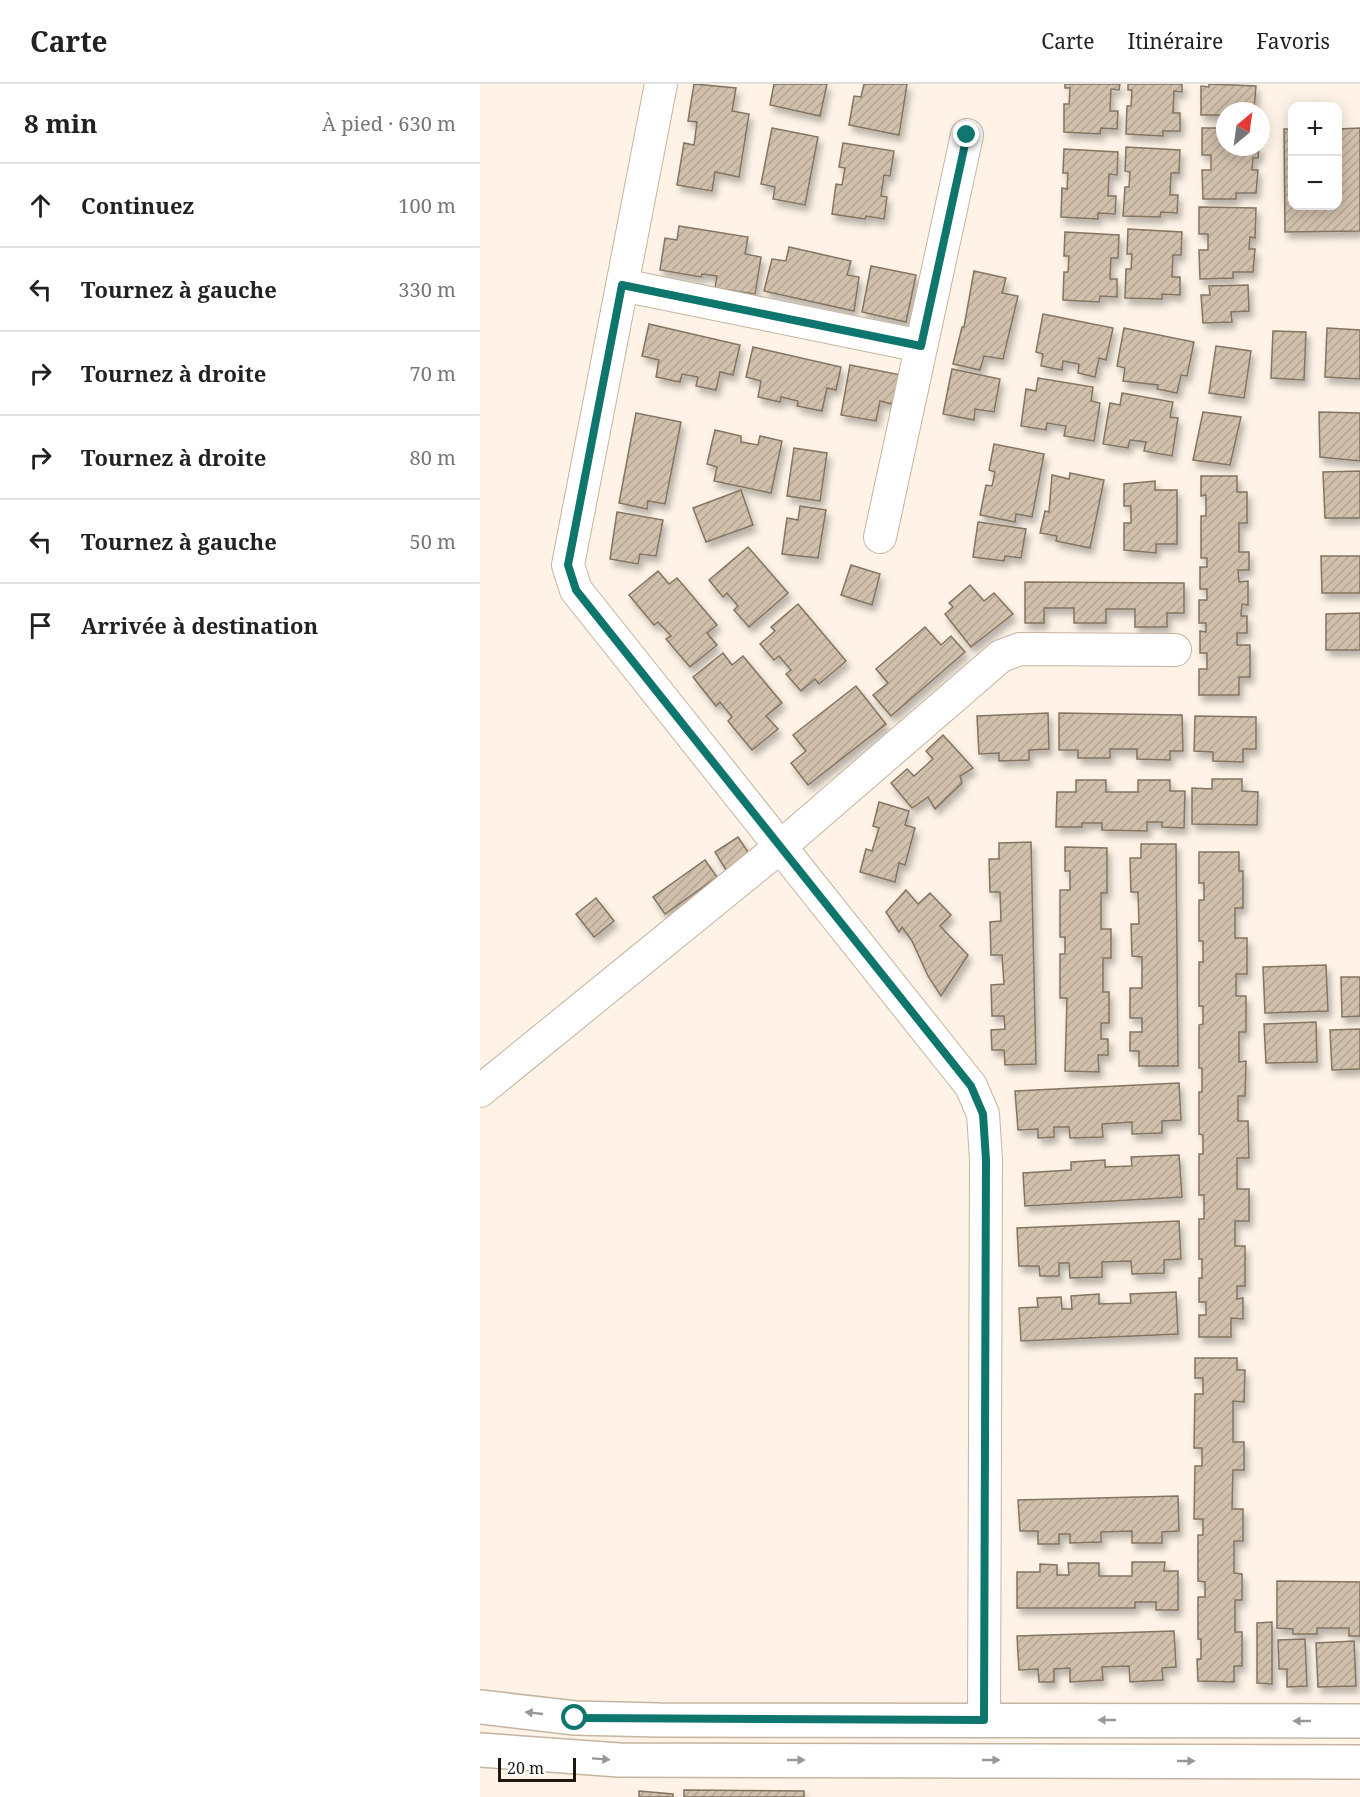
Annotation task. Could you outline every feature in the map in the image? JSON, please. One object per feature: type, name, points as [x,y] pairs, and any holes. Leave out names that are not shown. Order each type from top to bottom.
[{"type":"street","points":[[661,84],[568,565],[576,590],[971,1086],[983,1114],[986,1160],[984,1720]]},
{"type":"street","points":[[880,537],[967,135]]},
{"type":"street","points":[[622,285],[921,346]]},
{"type":"street","points":[[480,1091],[780,847],[1001,656],[1020,648],[1175,650]]},
{"type":"street","points":[[480,1707],[575,1718],[1360,1721]]},
{"type":"street","points":[[480,1750],[619,1760],[1360,1762]]},
{"type":"building","points":[[694,84],[736,88],[732,111],[749,114],[739,177],[715,172],[712,191],[677,185],[684,143],[694,145],[697,122],[688,121]]},
{"type":"building","points":[[774,84],[827,84],[820,116],[770,105]]},
{"type":"building","points":[[864,84],[907,84],[899,135],[849,125],[854,96],[861,97]]},
{"type":"building","points":[[1065,84],[1120,84],[1119,90],[1111,89],[1110,111],[1118,111],[1117,129],[1101,128],[1100,134],[1064,132],[1064,104],[1069,104],[1070,88],[1065,88]]},
{"type":"building","points":[[1128,84],[1182,84],[1182,92],[1174,91],[1173,113],[1180,113],[1180,131],[1163,131],[1163,136],[1126,134],[1127,106],[1131,106],[1132,90],[1128,90]]},
{"type":"building","points":[[1209,84],[1256,86],[1255,102],[1216,102],[1216,115],[1201,115],[1201,86],[1209,87]]},
{"type":"building","points":[[772,128],[818,137],[805,205],[773,199],[775,187],[761,184]]},
{"type":"building","points":[[1202,128],[1216,128],[1216,156],[1258,156],[1258,158],[1253,158],[1252,170],[1258,170],[1256,193],[1236,193],[1236,199],[1203,199],[1202,170],[1211,170],[1211,155],[1202,155]]},
{"type":"building","points":[[1360,128],[1360,231],[1285,232],[1284,129],[1288,129],[1288,210],[1342,210],[1342,129]]},
{"type":"building","points":[[843,143],[894,151],[890,176],[884,175],[881,196],[887,197],[884,219],[866,216],[865,219],[832,214],[836,184],[842,185],[845,168],[839,167]]},
{"type":"building","points":[[1126,147],[1180,150],[1179,173],[1171,173],[1170,195],[1178,195],[1177,213],[1161,212],[1160,217],[1123,216],[1125,187],[1129,187],[1130,172],[1125,171]]},
{"type":"building","points":[[1064,149],[1118,152],[1117,175],[1109,174],[1108,196],[1116,196],[1115,214],[1098,213],[1098,219],[1061,217],[1062,188],[1067,189],[1068,173],[1063,173]]},
{"type":"building","points":[[1199,207],[1256,208],[1255,238],[1250,237],[1249,249],[1255,249],[1253,272],[1233,272],[1233,278],[1200,279],[1199,250],[1208,250],[1208,234],[1199,234]]},
{"type":"building","points":[[679,226],[748,237],[745,254],[761,257],[755,294],[715,288],[717,276],[702,274],[701,277],[660,270],[665,238],[677,240]]},
{"type":"building","points":[[1128,229],[1182,232],[1181,255],[1173,255],[1172,277],[1180,277],[1180,295],[1162,294],[1162,299],[1125,298],[1126,269],[1131,269],[1132,254],[1127,254]]},
{"type":"building","points":[[1065,232],[1119,235],[1118,258],[1111,258],[1110,279],[1117,279],[1117,297],[1100,296],[1099,302],[1063,300],[1064,272],[1068,272],[1069,256],[1064,256]]},
{"type":"building","points":[[789,247],[851,261],[847,275],[859,277],[854,311],[764,291],[772,259],[786,261]]},
{"type":"building","points":[[871,266],[916,275],[906,322],[862,312]]},
{"type":"building","points":[[974,271],[1006,278],[1002,293],[1018,296],[1003,359],[984,356],[980,370],[953,364],[962,327],[964,327]]},
{"type":"building","points":[[1248,285],[1249,311],[1231,312],[1232,322],[1203,323],[1201,295],[1210,295],[1209,286]]},
{"type":"building","points":[[1043,314],[1113,328],[1106,360],[1099,358],[1095,377],[1078,373],[1079,364],[1063,361],[1062,370],[1041,366],[1043,354],[1036,352]]},
{"type":"building","points":[[649,324],[740,345],[733,375],[720,372],[716,390],[696,386],[698,377],[682,374],[680,382],[656,377],[659,360],[642,356]]},
{"type":"building","points":[[1124,328],[1194,342],[1187,376],[1181,375],[1177,393],[1157,389],[1158,385],[1123,381],[1125,368],[1117,366]]},
{"type":"building","points":[[1327,328],[1360,330],[1360,379],[1325,377]]},
{"type":"building","points":[[1273,331],[1306,332],[1304,380],[1271,378]]},
{"type":"building","points":[[1216,346],[1251,351],[1244,398],[1209,393]]},
{"type":"building","points":[[753,347],[841,367],[836,390],[827,388],[822,411],[797,406],[798,401],[781,397],[780,402],[758,397],[761,381],[746,377]]},
{"type":"building","points":[[850,365],[901,375],[896,405],[880,401],[876,421],[841,415]]},
{"type":"building","points":[[952,369],[1000,379],[994,412],[975,409],[974,420],[943,414]]},
{"type":"building","points":[[1038,378],[1093,387],[1091,401],[1100,403],[1094,441],[1064,436],[1066,426],[1047,423],[1046,430],[1021,426],[1026,389],[1036,391]]},
{"type":"building","points":[[1122,393],[1173,402],[1170,417],[1178,418],[1172,456],[1144,451],[1146,442],[1130,440],[1128,448],[1103,444],[1110,403],[1120,405]]},
{"type":"building","points":[[1203,412],[1241,417],[1230,465],[1193,460]]},
{"type":"building","points":[[1319,412],[1360,413],[1360,461],[1320,457]]},
{"type":"building","points":[[636,413],[681,422],[665,504],[648,501],[647,509],[619,503]]},
{"type":"building","points":[[715,430],[741,436],[741,442],[758,445],[760,436],[782,441],[771,493],[714,481],[717,467],[707,464]]},
{"type":"building","points":[[994,444],[1044,454],[1032,517],[1016,514],[1015,522],[980,515],[986,485],[992,486],[995,472],[989,470]]},
{"type":"building","points":[[794,448],[827,453],[820,501],[787,496]]},
{"type":"building","points":[[1360,471],[1360,518],[1325,518],[1323,472]]},
{"type":"building","points":[[1070,473],[1104,480],[1090,548],[1056,541],[1057,536],[1040,533],[1045,511],[1049,512],[1052,475],[1069,479]]},
{"type":"building","points":[[1201,476],[1237,476],[1237,492],[1247,492],[1247,523],[1239,523],[1239,552],[1249,552],[1249,570],[1238,570],[1239,582],[1248,581],[1248,605],[1242,604],[1241,616],[1247,616],[1247,633],[1237,633],[1237,645],[1250,645],[1250,677],[1239,677],[1239,695],[1199,695],[1199,669],[1207,669],[1207,653],[1200,653],[1200,631],[1206,632],[1206,623],[1199,623],[1199,600],[1207,600],[1207,589],[1200,589],[1200,567],[1207,567],[1207,558],[1201,558],[1201,516],[1206,516],[1206,495],[1201,496]]},
{"type":"building","points":[[1155,481],[1155,490],[1177,490],[1177,544],[1156,544],[1156,553],[1124,550],[1124,523],[1131,523],[1131,506],[1124,506],[1124,484]]},
{"type":"building","points":[[741,490],[753,525],[706,542],[693,508]]},
{"type":"building","points":[[800,506],[826,510],[818,558],[782,554],[787,518],[798,520]]},
{"type":"building","points":[[617,512],[663,520],[656,556],[640,554],[638,564],[610,559]]},
{"type":"building","points":[[978,522],[1026,529],[1021,558],[1005,556],[1004,561],[973,557]]},
{"type":"building","points":[[748,547],[788,593],[749,627],[734,610],[738,606],[727,593],[723,597],[709,580]]},
{"type":"building","points":[[1321,556],[1360,556],[1360,593],[1322,593]]},
{"type":"building","points":[[851,565],[880,574],[872,605],[841,595]]},
{"type":"building","points":[[658,571],[669,584],[677,578],[717,625],[707,633],[717,645],[690,667],[666,639],[671,636],[658,622],[654,625],[629,595]]},
{"type":"building","points":[[1025,582],[1184,583],[1184,613],[1167,613],[1167,627],[1135,627],[1135,609],[1106,609],[1106,623],[1074,623],[1074,608],[1044,608],[1044,623],[1025,623]]},
{"type":"building","points":[[970,585],[984,601],[994,593],[1013,614],[971,647],[945,614],[953,607],[949,603]]},
{"type":"building","points":[[798,604],[846,661],[819,684],[815,679],[801,691],[786,674],[791,670],[779,656],[774,660],[760,644],[775,631],[771,627]]},
{"type":"building","points":[[1360,613],[1360,650],[1326,650],[1326,614]]},
{"type":"building","points":[[925,627],[941,645],[951,636],[965,652],[891,716],[873,695],[888,683],[876,669]]},
{"type":"building","points":[[723,653],[732,665],[743,656],[782,703],[766,716],[778,729],[752,750],[728,721],[732,717],[720,702],[716,706],[693,677]]},
{"type":"building","points":[[856,686],[886,724],[808,785],[791,763],[806,751],[793,735]]},
{"type":"building","points":[[1048,713],[1049,749],[1029,750],[1029,760],[999,761],[999,753],[979,754],[977,716]]},
{"type":"building","points":[[1059,713],[1182,715],[1183,751],[1170,751],[1170,760],[1137,759],[1137,749],[1110,749],[1110,758],[1078,758],[1078,750],[1059,750]]},
{"type":"building","points":[[1195,716],[1256,717],[1256,749],[1243,749],[1243,762],[1213,761],[1213,752],[1194,751]]},
{"type":"building","points":[[943,735],[973,768],[960,776],[962,783],[935,809],[928,797],[912,808],[891,783],[907,769],[914,776],[933,759],[926,751]]},
{"type":"building","points":[[1212,779],[1242,779],[1242,791],[1258,792],[1257,825],[1192,824],[1192,788],[1212,789]]},
{"type":"building","points":[[1076,780],[1106,780],[1106,792],[1138,792],[1138,780],[1170,780],[1170,791],[1185,791],[1184,828],[1162,827],[1162,822],[1147,822],[1147,831],[1102,830],[1102,823],[1082,823],[1082,827],[1056,827],[1057,792],[1076,792]]},
{"type":"building","points":[[879,802],[909,811],[905,825],[915,828],[905,865],[899,863],[895,882],[860,872],[866,849],[872,851],[879,828],[873,826]]},
{"type":"building","points":[[738,837],[750,855],[726,870],[715,852]]},
{"type":"building","points":[[1031,842],[1036,1064],[1005,1065],[1004,1050],[992,1050],[991,1030],[1005,1029],[1004,1016],[992,1016],[991,985],[1004,984],[1002,955],[991,955],[990,922],[1001,921],[1000,892],[990,892],[989,859],[999,859],[999,843]]},
{"type":"building","points":[[1141,844],[1176,844],[1178,1066],[1139,1066],[1139,1051],[1130,1051],[1130,1032],[1142,1032],[1142,1018],[1130,1018],[1130,988],[1142,988],[1142,957],[1132,956],[1131,924],[1139,924],[1138,892],[1131,892],[1130,858],[1141,858]]},
{"type":"building","points":[[1065,847],[1107,848],[1107,893],[1101,893],[1101,929],[1111,929],[1111,958],[1103,958],[1103,992],[1109,992],[1109,1023],[1101,1023],[1101,1039],[1108,1039],[1108,1055],[1098,1055],[1099,1072],[1065,1071],[1067,998],[1060,998],[1060,954],[1065,954],[1065,937],[1060,937],[1060,890],[1070,890],[1070,871],[1065,871]]},
{"type":"building","points":[[1199,852],[1239,852],[1239,871],[1243,871],[1243,908],[1235,908],[1235,938],[1247,938],[1247,974],[1236,974],[1236,996],[1246,996],[1246,1032],[1239,1032],[1239,1062],[1246,1061],[1245,1096],[1238,1096],[1238,1121],[1248,1121],[1249,1158],[1237,1158],[1237,1189],[1249,1189],[1249,1221],[1235,1221],[1235,1246],[1245,1246],[1245,1286],[1237,1286],[1237,1299],[1243,1298],[1243,1319],[1231,1318],[1231,1337],[1199,1337],[1199,1315],[1206,1315],[1206,1302],[1199,1302],[1202,1259],[1199,1259],[1199,1219],[1204,1219],[1204,1195],[1199,1195],[1199,1154],[1203,1154],[1203,1135],[1199,1134],[1199,1092],[1202,1092],[1202,1068],[1199,1068],[1199,1025],[1203,1024],[1203,1006],[1199,1006],[1199,962],[1203,962],[1203,941],[1199,941],[1199,900],[1204,900],[1204,883],[1199,883]]},
{"type":"building","points":[[705,860],[717,877],[665,914],[653,897]]},
{"type":"building","points":[[906,890],[918,904],[930,893],[951,915],[940,926],[968,955],[941,996],[928,976],[912,941],[902,927],[899,932],[886,912]]},
{"type":"building","points":[[596,898],[614,921],[594,937],[576,914]]},
{"type":"building","points":[[1326,965],[1328,1011],[1265,1013],[1263,967]]},
{"type":"building","points":[[1341,977],[1360,977],[1360,1016],[1342,1017]]},
{"type":"building","points":[[1316,1022],[1317,1062],[1266,1063],[1264,1024]]},
{"type":"building","points":[[1360,1029],[1360,1069],[1332,1070],[1330,1030]]},
{"type":"building","points":[[1179,1083],[1181,1120],[1162,1121],[1162,1133],[1132,1134],[1132,1122],[1102,1124],[1103,1137],[1070,1138],[1069,1127],[1054,1127],[1054,1137],[1038,1138],[1038,1129],[1018,1130],[1015,1091]]},
{"type":"building","points":[[1179,1155],[1182,1197],[1025,1206],[1023,1173],[1071,1170],[1071,1162],[1105,1160],[1105,1167],[1132,1166],[1131,1157]]},
{"type":"building","points":[[1179,1221],[1181,1259],[1164,1260],[1164,1273],[1132,1274],[1131,1261],[1102,1262],[1102,1277],[1070,1278],[1069,1263],[1059,1263],[1059,1276],[1040,1276],[1039,1266],[1019,1266],[1017,1228]]},
{"type":"building","points":[[1176,1292],[1178,1334],[1021,1341],[1019,1308],[1038,1307],[1037,1298],[1061,1297],[1062,1309],[1072,1309],[1071,1296],[1099,1294],[1099,1304],[1131,1303],[1130,1294]]},
{"type":"building","points":[[1195,1358],[1237,1358],[1237,1370],[1245,1370],[1244,1402],[1233,1401],[1233,1442],[1244,1442],[1244,1470],[1233,1470],[1232,1509],[1243,1509],[1243,1541],[1234,1541],[1234,1573],[1242,1574],[1242,1600],[1235,1600],[1235,1632],[1242,1632],[1242,1666],[1234,1666],[1234,1682],[1198,1681],[1197,1659],[1201,1659],[1201,1639],[1198,1639],[1198,1597],[1205,1597],[1205,1582],[1198,1581],[1198,1535],[1203,1535],[1203,1519],[1194,1519],[1195,1466],[1202,1466],[1202,1448],[1194,1448],[1195,1394],[1203,1394],[1203,1378],[1195,1378]]},
{"type":"building","points":[[1178,1496],[1179,1531],[1162,1532],[1162,1543],[1132,1543],[1132,1531],[1101,1532],[1101,1542],[1070,1543],[1070,1534],[1059,1534],[1059,1544],[1038,1544],[1038,1531],[1020,1531],[1018,1500]]},
{"type":"building","points":[[1132,1562],[1165,1562],[1164,1571],[1178,1571],[1178,1610],[1156,1610],[1156,1602],[1135,1602],[1135,1608],[1017,1608],[1017,1572],[1040,1572],[1040,1564],[1057,1565],[1057,1575],[1069,1575],[1068,1563],[1099,1563],[1099,1576],[1132,1576]]},
{"type":"building","points":[[1277,1581],[1360,1582],[1360,1636],[1349,1636],[1349,1628],[1317,1628],[1317,1634],[1293,1634],[1293,1629],[1277,1628]]},
{"type":"building","points":[[1272,1622],[1272,1684],[1257,1683],[1257,1623]]},
{"type":"building","points":[[1174,1631],[1176,1667],[1162,1668],[1163,1680],[1130,1682],[1129,1666],[1102,1667],[1103,1680],[1070,1682],[1070,1668],[1054,1669],[1054,1682],[1039,1682],[1038,1669],[1019,1670],[1017,1636]]},
{"type":"building","points":[[1305,1639],[1307,1686],[1287,1687],[1287,1669],[1279,1669],[1278,1640]]},
{"type":"building","points":[[1354,1641],[1356,1686],[1318,1687],[1316,1643]]},
{"type":"building","points":[[684,1790],[804,1791],[804,1797],[684,1797]]},
{"type":"building","points":[[639,1791],[673,1794],[673,1797],[639,1797]]},
{"type":"route","points":[[575,1718],[984,1720],[986,1160],[983,1114],[971,1086],[576,590],[568,565],[622,285],[921,346],[967,135]]}]
